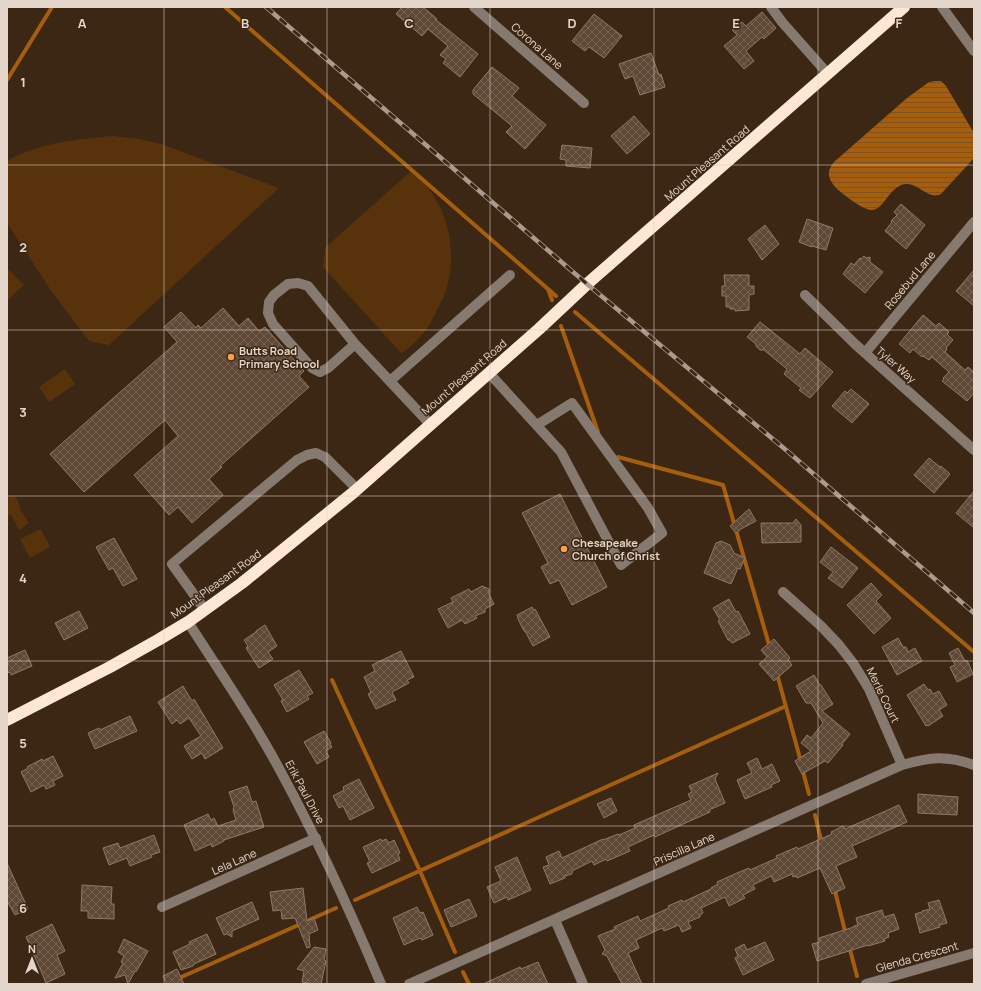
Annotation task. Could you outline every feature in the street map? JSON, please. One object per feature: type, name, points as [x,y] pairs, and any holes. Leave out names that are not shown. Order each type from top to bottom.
[{"type":"highway","name":"Mount Pleasant Road","points":[[7,720],[110,667],[188,622],[260,569],[357,489],[904,7]]},
{"type":"street","points":[[771,7],[828,74]]},
{"type":"street","points":[[942,7],[974,51]]},
{"type":"street","name":"Corona Lane","points":[[477,8],[584,103]]},
{"type":"street","name":"Rosebud Lane","points":[[865,353],[974,222]]},
{"type":"street","points":[[390,381],[510,275]]},
{"type":"street","points":[[355,344],[328,368],[320,372],[312,368],[273,324],[268,313],[269,302],[274,295],[288,284],[298,283],[308,286],[355,344],[430,424]]},
{"type":"street","name":"Tyler Way","points":[[805,295],[855,344],[974,450]]},
{"type":"street","points":[[489,372],[561,452],[621,565],[662,533],[648,508],[572,403],[537,425]]},
{"type":"street","points":[[205,610],[172,564],[297,460],[307,455],[316,454],[324,456],[357,489]]},
{"type":"street","name":"Merle Court","points":[[783,592],[821,626],[853,663],[869,689],[902,765]]},
{"type":"street","name":"Erik Paul Drive","points":[[188,622],[253,724],[316,838],[381,984]]},
{"type":"street","name":"Priscilla Lane","points":[[409,984],[902,765],[921,760],[946,758],[974,765]]},
{"type":"street","name":"Lela Lane","points":[[162,907],[316,838]]},
{"type":"street","points":[[555,920],[583,984]]},
{"type":"street","name":"Glenda Crescent","points":[[866,984],[974,953]]},
{"type":"shaded area","points":[[941,81],[946,86],[974,133],[974,158],[941,194],[928,194],[917,187],[908,184],[901,185],[896,188],[878,208],[873,210],[867,209],[851,200],[831,181],[829,173],[832,164],[907,98],[929,82]]},
{"type":"shaded area","points":[[113,136],[139,139],[161,144],[279,188],[109,345],[89,341],[52,292],[7,223],[7,161],[45,146],[72,140]]},
{"type":"shaded area","points":[[411,171],[430,190],[438,203],[450,238],[451,263],[450,275],[446,290],[426,330],[420,338],[401,353],[323,267],[325,248]]},
{"type":"shaded area","points":[[7,268],[24,285],[7,301]]},
{"type":"shaded area","points":[[65,369],[75,384],[49,402],[39,387]]},
{"type":"shaded area","points":[[14,496],[29,523],[19,530],[11,515],[7,516],[7,497]]},
{"type":"shaded area","points":[[41,529],[50,547],[30,558],[20,539]]},
{"type":"building","points":[[402,7],[423,7],[437,19],[436,20],[478,54],[460,77],[443,63],[446,59],[440,55],[448,46],[428,29],[422,36],[396,14]]},
{"type":"building","points":[[762,12],[776,28],[764,39],[762,37],[746,51],[754,61],[744,69],[724,46],[737,35],[732,30],[742,22],[746,26]]},
{"type":"building","points":[[594,14],[622,36],[604,58],[589,47],[585,51],[572,41]]},
{"type":"building","points":[[651,53],[659,75],[661,74],[665,87],[640,95],[633,76],[625,79],[619,64]]},
{"type":"building","points":[[492,67],[519,88],[512,96],[546,125],[525,149],[506,132],[512,126],[473,94],[473,90]]},
{"type":"building","points":[[634,116],[650,134],[627,154],[611,136]]},
{"type":"building","points":[[562,145],[592,148],[590,168],[566,166],[566,160],[560,159]]},
{"type":"building","points":[[901,204],[925,225],[906,249],[885,231],[897,215],[894,212]]},
{"type":"building","points":[[807,219],[833,228],[826,250],[799,242]]},
{"type":"building","points":[[765,225],[779,244],[762,260],[748,239]]},
{"type":"building","points":[[864,256],[866,258],[870,257],[870,262],[883,272],[865,293],[843,274],[851,263],[854,265]]},
{"type":"building","points":[[974,270],[974,306],[956,291]]},
{"type":"building","points":[[724,275],[749,275],[749,286],[754,286],[754,294],[749,295],[749,310],[735,311],[735,309],[726,307],[726,296],[722,296],[722,286],[725,286]]},
{"type":"building","points":[[223,308],[239,326],[248,318],[259,331],[265,327],[304,371],[299,376],[309,387],[220,466],[222,467],[209,479],[223,495],[192,523],[178,507],[169,515],[134,475],[178,436],[165,420],[84,492],[50,454],[177,342],[164,327],[181,312],[196,328],[198,325],[201,328]]},
{"type":"building","points":[[923,315],[936,326],[939,323],[949,332],[947,334],[953,340],[946,348],[947,349],[945,352],[965,370],[968,367],[974,372],[974,393],[967,401],[942,381],[949,372],[932,357],[929,360],[923,356],[922,357],[913,349],[910,353],[899,344]]},
{"type":"building","points":[[760,322],[800,354],[805,348],[833,372],[810,398],[799,390],[801,388],[784,374],[787,369],[764,350],[760,350],[756,344],[747,337]]},
{"type":"building","points":[[851,389],[869,404],[852,423],[832,406],[845,391],[847,393]]},
{"type":"building","points":[[929,458],[950,474],[934,493],[914,475]]},
{"type":"building","points":[[974,491],[974,528],[956,513]]},
{"type":"building","name":"Chesapeake Church of Christ","points":[[560,494],[607,587],[572,605],[559,580],[550,584],[541,567],[548,563],[522,513]]},
{"type":"building","points":[[749,509],[756,521],[736,533],[730,526]]},
{"type":"building","points":[[796,519],[801,525],[801,542],[762,543],[761,523],[793,523]]},
{"type":"building","points":[[114,538],[137,579],[123,586],[113,568],[109,570],[96,547]]},
{"type":"building","points":[[721,541],[730,545],[734,553],[745,558],[740,569],[738,568],[731,584],[704,573],[716,543]]},
{"type":"building","points":[[831,547],[858,568],[842,588],[828,578],[833,572],[820,562]]},
{"type":"building","points":[[871,583],[882,595],[876,601],[891,618],[874,634],[847,605]]},
{"type":"building","points":[[482,586],[489,589],[489,594],[494,604],[485,609],[485,612],[475,616],[477,618],[465,624],[462,620],[448,628],[438,609],[453,602],[451,598],[469,589],[471,592]]},
{"type":"building","points":[[729,599],[736,612],[738,611],[750,634],[732,643],[728,640],[718,621],[720,620],[713,608]]},
{"type":"building","points":[[532,607],[533,610],[535,609],[550,637],[533,646],[517,615]]},
{"type":"building","points":[[79,611],[88,628],[64,640],[55,623]]},
{"type":"building","points":[[265,625],[277,646],[268,652],[273,659],[259,668],[246,648],[248,646],[244,640]]},
{"type":"building","points":[[898,638],[903,647],[906,647],[908,652],[915,648],[922,661],[897,675],[882,647]]},
{"type":"building","points":[[774,639],[790,658],[788,660],[792,665],[774,681],[759,664],[767,657],[761,650]]},
{"type":"building","points":[[958,648],[965,661],[967,660],[973,674],[957,682],[950,667],[955,665],[949,653]]},
{"type":"building","points":[[25,650],[32,666],[11,675],[10,672],[7,673],[7,658]]},
{"type":"building","points":[[401,651],[414,677],[407,680],[409,683],[392,692],[396,700],[376,709],[368,694],[371,692],[364,677],[375,671],[372,665]]},
{"type":"building","points":[[299,670],[313,693],[307,696],[309,699],[287,712],[281,701],[283,700],[274,685]]},
{"type":"building","points":[[814,675],[833,704],[822,711],[850,734],[828,763],[825,761],[802,774],[795,761],[811,751],[801,743],[807,735],[811,738],[823,723],[811,703],[806,703],[796,686]]},
{"type":"building","points":[[924,684],[933,694],[939,691],[947,705],[939,710],[943,716],[928,726],[926,726],[907,695]]},
{"type":"building","points":[[183,686],[192,701],[194,699],[223,748],[205,759],[202,753],[192,759],[184,746],[201,736],[189,718],[180,724],[177,720],[172,724],[158,702]]},
{"type":"building","points":[[130,716],[137,731],[95,749],[88,733],[99,728],[100,730]]},
{"type":"building","points":[[324,731],[332,747],[326,751],[329,757],[317,764],[304,742]]},
{"type":"building","points":[[53,756],[63,776],[53,781],[55,785],[46,789],[44,785],[31,792],[21,772],[42,759],[43,761]]},
{"type":"building","points":[[757,758],[762,769],[772,764],[780,781],[771,785],[772,787],[745,799],[737,780],[752,773],[747,763]]},
{"type":"building","points":[[718,773],[715,779],[725,803],[709,810],[710,812],[655,837],[654,835],[628,847],[630,851],[607,861],[606,859],[594,865],[592,861],[572,871],[572,874],[565,876],[565,878],[550,884],[543,867],[549,865],[546,857],[559,851],[562,858],[603,839],[618,834],[619,835],[635,828],[634,825],[691,800],[688,794],[692,792],[689,786]]},
{"type":"building","points":[[359,779],[374,808],[350,820],[343,806],[339,808],[333,796],[344,790],[343,787]]},
{"type":"building","points":[[247,786],[252,802],[256,801],[264,827],[224,840],[212,847],[211,844],[195,851],[184,825],[208,814],[211,820],[214,818],[218,826],[236,820],[233,810],[234,807],[229,792]]},
{"type":"building","points":[[918,794],[958,797],[957,815],[918,813]]},
{"type":"building","points":[[611,798],[617,811],[604,818],[597,804]]},
{"type":"building","points":[[899,805],[907,822],[852,846],[857,857],[836,866],[845,888],[832,894],[820,868],[797,878],[796,876],[793,877],[792,874],[774,882],[771,876],[753,885],[755,889],[743,895],[745,898],[729,906],[725,897],[701,908],[703,913],[700,917],[688,922],[691,928],[682,932],[679,925],[664,931],[662,928],[636,940],[639,948],[628,953],[642,984],[622,984],[607,956],[602,954],[605,950],[598,936],[615,929],[614,927],[638,916],[640,921],[669,908],[668,906],[682,900],[683,902],[711,889],[718,884],[717,882],[737,873],[749,868],[750,870],[777,858],[776,856],[797,847],[798,849],[832,834],[831,832],[843,826],[845,829]]},
{"type":"building","points":[[154,835],[160,852],[130,866],[127,858],[109,865],[103,848],[118,843],[120,848]]},
{"type":"building","points":[[381,839],[382,841],[386,839],[389,843],[394,840],[400,853],[398,854],[400,860],[372,873],[367,863],[370,862],[363,847]]},
{"type":"building","points":[[517,857],[531,890],[508,900],[507,897],[494,903],[487,887],[501,881],[495,867]]},
{"type":"building","points":[[7,863],[28,909],[15,915],[7,901]]},
{"type":"building","points":[[82,885],[112,887],[111,904],[114,904],[114,919],[88,918],[88,911],[81,911]]},
{"type":"building","points":[[303,888],[307,921],[314,918],[318,930],[309,934],[310,947],[307,948],[295,918],[282,919],[281,910],[273,911],[270,892]]},
{"type":"building","points":[[469,899],[477,916],[451,927],[444,910]]},
{"type":"building","points":[[939,900],[947,923],[939,925],[940,927],[920,933],[915,914],[930,909],[928,903]]},
{"type":"building","points":[[252,902],[259,919],[232,931],[232,937],[227,934],[224,935],[216,918]]},
{"type":"building","points":[[417,907],[420,913],[423,912],[433,935],[422,940],[420,938],[404,945],[393,918]]},
{"type":"building","points":[[882,910],[884,917],[894,914],[899,929],[888,933],[889,937],[884,939],[885,941],[817,961],[812,944],[820,942],[819,938],[854,927],[858,925],[856,918]]},
{"type":"building","points":[[52,924],[65,951],[57,955],[65,974],[46,983],[26,937]]},
{"type":"building","points":[[207,934],[216,954],[194,964],[193,966],[181,970],[173,952],[190,944],[189,942]]},
{"type":"building","points":[[124,939],[148,951],[128,984],[125,975],[115,978],[123,963],[121,962],[124,956],[118,952]]},
{"type":"building","points":[[765,942],[774,960],[743,975],[735,958],[738,956],[735,949],[744,944],[747,950]]},
{"type":"building","points":[[314,947],[326,949],[324,960],[326,961],[321,984],[302,982],[304,971],[297,969]]},
{"type":"building","points":[[538,962],[548,984],[483,984],[520,967],[521,969]]},
{"type":"building","points":[[177,969],[184,984],[167,984],[163,976]]},
{"type":"waterway","points":[[7,80],[52,7]]},
{"type":"waterway","points":[[225,7],[556,296]]},
{"type":"waterway","points":[[548,289],[552,300]]},
{"type":"waterway","points":[[575,312],[974,652]]},
{"type":"waterway","points":[[561,326],[598,432]]},
{"type":"waterway","points":[[618,457],[723,485],[770,648]]},
{"type":"waterway","points":[[777,674],[801,762]]},
{"type":"waterway","points":[[332,680],[420,871],[455,952]]},
{"type":"waterway","points":[[355,900],[786,706]]},
{"type":"waterway","points":[[802,768],[809,794]]},
{"type":"waterway","points":[[815,815],[822,844]]},
{"type":"waterway","points":[[834,887],[846,935]]},
{"type":"waterway","points":[[309,920],[336,908]]},
{"type":"waterway","points":[[177,979],[303,923]]},
{"type":"waterway","points":[[849,946],[857,976]]},
{"type":"waterway","points":[[463,972],[469,984]]},
{"type":"railway","points":[[266,7],[587,284],[786,450],[974,613]]},
{"type":"place","name":"Butts Road Primary School","points":[[231,357]]},
{"type":"place","name":"Chesapeake Church of Christ","points":[[564,549]]}]
